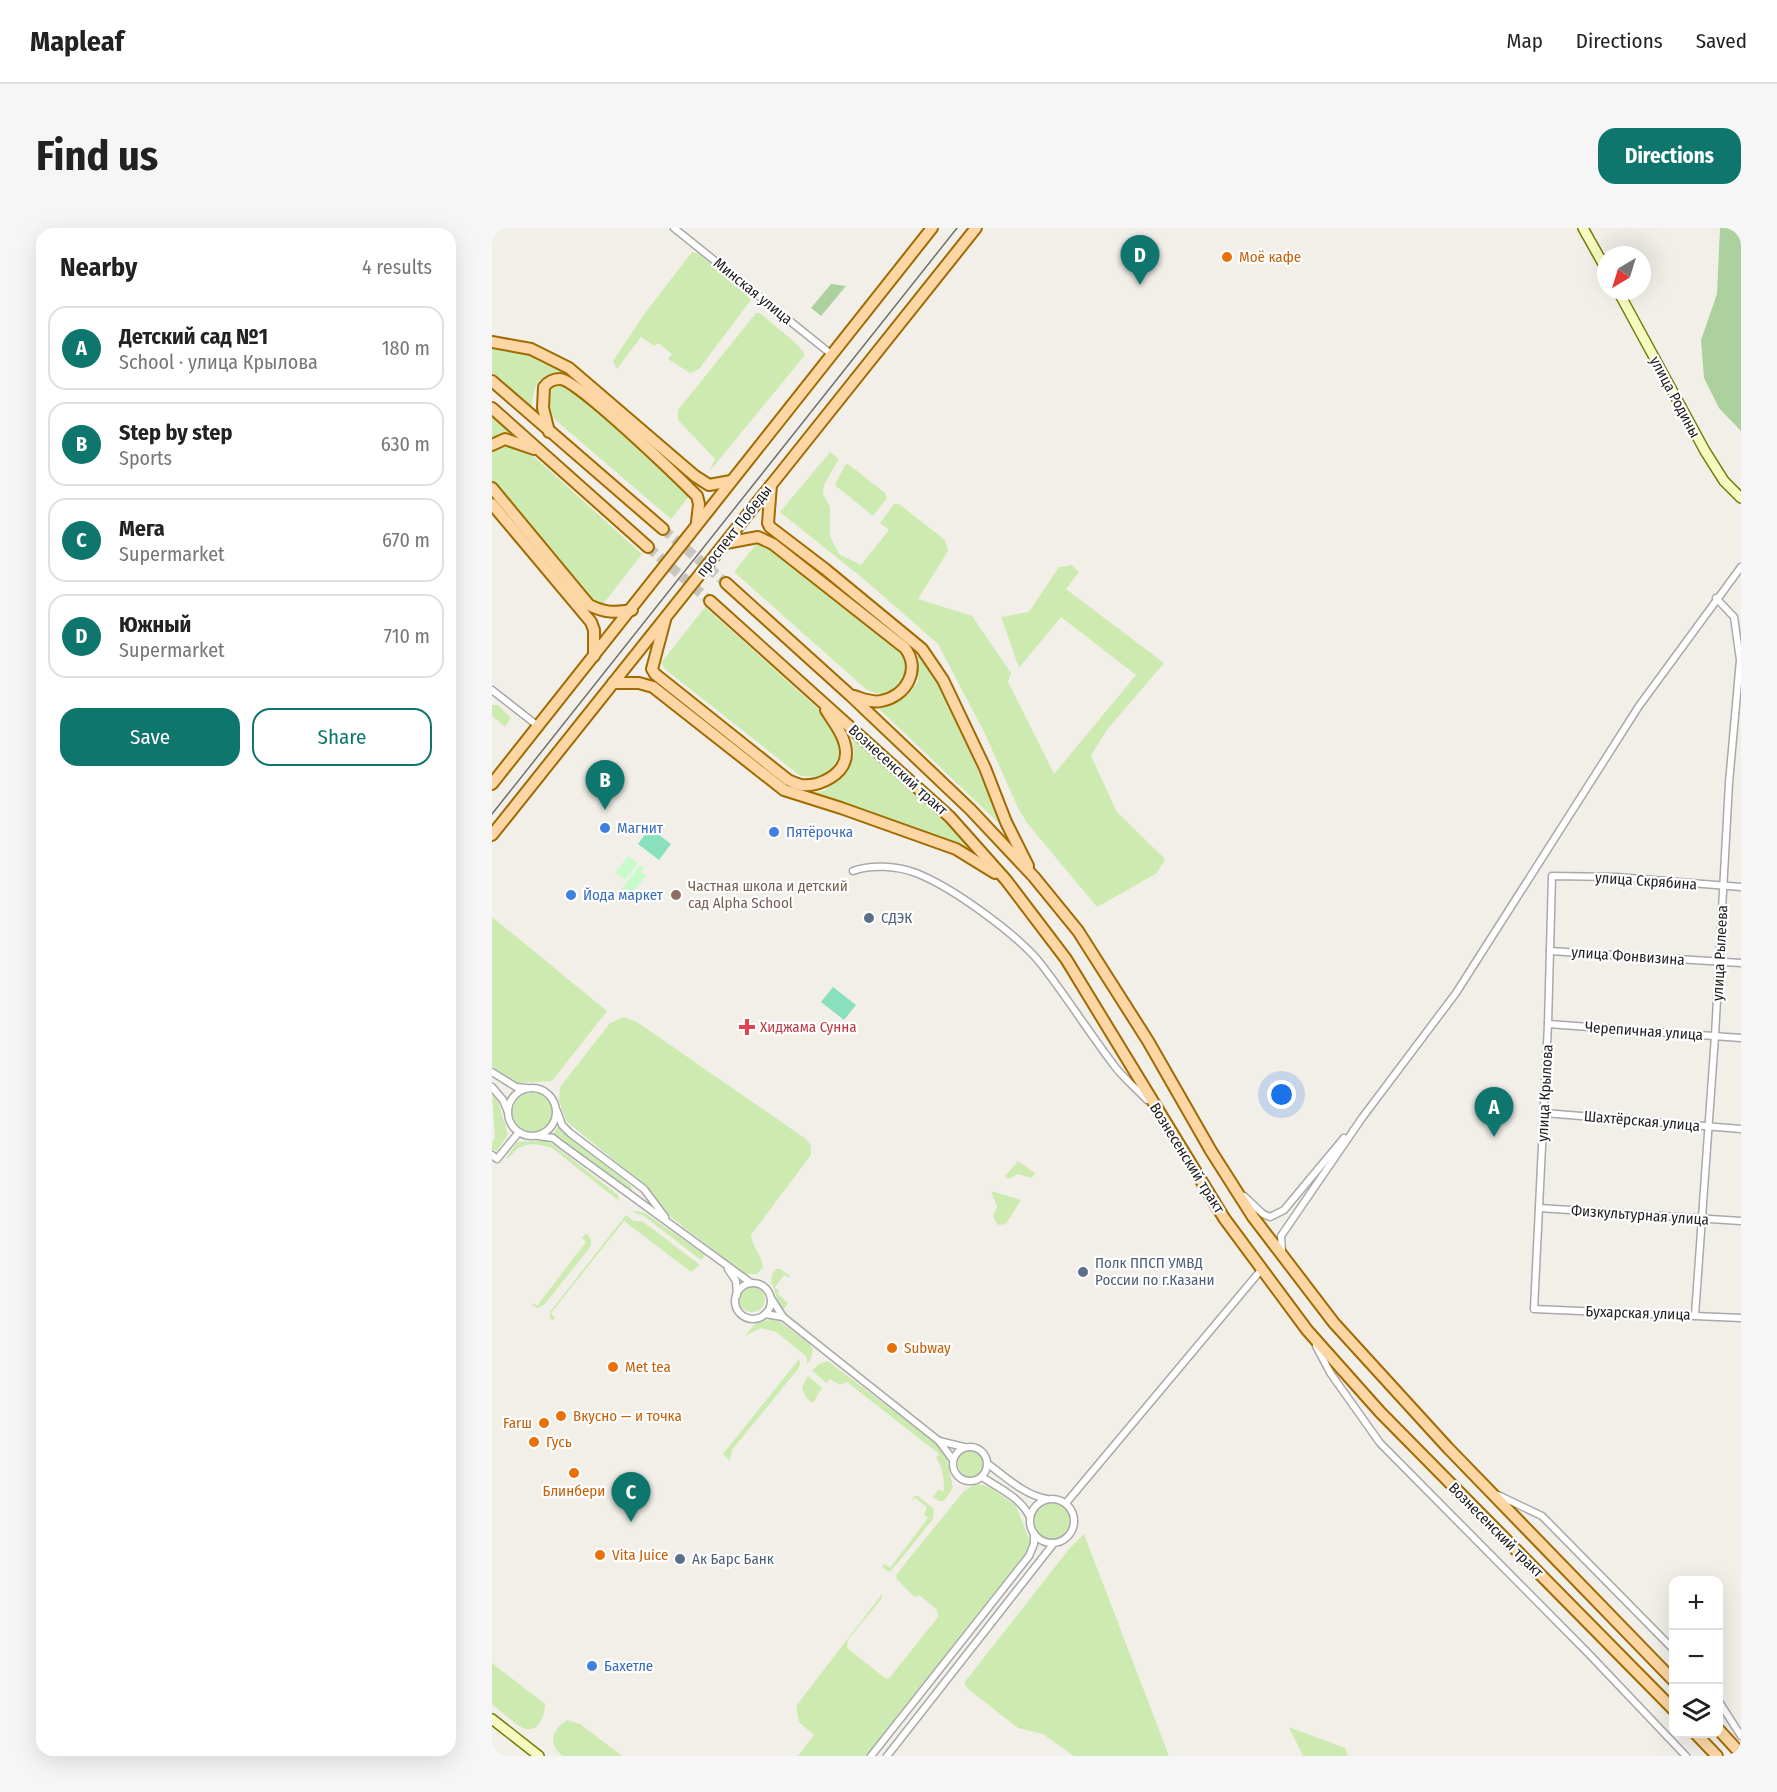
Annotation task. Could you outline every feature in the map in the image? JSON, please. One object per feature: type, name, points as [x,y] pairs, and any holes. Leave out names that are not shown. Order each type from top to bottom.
[{"type":"main road","points":[[492,784],[632,610],[697,523],[932,228]]},
{"type":"main road","name":"проспект Победы","points":[[492,835],[976,228]]},
{"type":"main road","points":[[492,342],[531,349],[569,368],[695,476],[709,485],[731,481]]},
{"type":"main road","points":[[549,432],[543,408],[544,387],[550,381],[560,379],[570,382],[654,454],[697,496],[699,504],[697,523]]},
{"type":"main road","points":[[492,381],[663,529]]},
{"type":"main road","points":[[492,408],[648,547]]},
{"type":"main road","points":[[492,445],[505,439],[540,451]]},
{"type":"main road","points":[[771,485],[768,523],[770,527],[922,649],[943,680],[985,768],[1006,822],[1034,877]]},
{"type":"main road","points":[[492,488],[589,605],[612,613],[632,610]]},
{"type":"main road","points":[[492,504],[591,622],[595,637],[594,656]]},
{"type":"main road","points":[[726,543],[758,537],[773,544],[905,648],[911,656],[911,676],[907,686],[894,697],[880,702],[850,695]]},
{"type":"main road","name":"Вознесенский тракт","points":[[726,583],[850,695],[970,809],[1034,877],[1078,931],[1148,1041],[1234,1186],[1284,1258],[1334,1323],[1489,1491],[1669,1676]]},
{"type":"main road","name":"Вознесенский тракт","points":[[710,601],[950,817],[1006,880],[1066,959],[1224,1218],[1307,1330],[1380,1412],[1669,1705]]},
{"type":"main road","points":[[666,616],[652,669],[655,674],[788,780],[801,785],[822,783],[836,774],[845,760],[846,751],[841,733],[820,700]]},
{"type":"main road","points":[[613,682],[639,683],[653,687],[784,790],[956,849],[1006,880]]},
{"type":"main road","points":[[1723,1734],[1741,1754]]},
{"type":"main road","points":[[1700,1738],[1717,1756]]},
{"type":"street","name":"Минская улица","points":[[674,228],[831,354]]},
{"type":"street","points":[[1583,228],[1597,253]]},
{"type":"street","name":"улица Родины","points":[[1623,300],[1705,452],[1724,481],[1741,498]]},
{"type":"street","points":[[1284,1258],[1281,1236],[1362,1118],[1456,993],[1542,861],[1608,752],[1716,598],[1741,567]]},
{"type":"street","name":"улица Рылеева","points":[[1695,1315],[1715,1036],[1729,783],[1740,660],[1734,617],[1716,598]]},
{"type":"street","points":[[492,690],[538,726]]},
{"type":"street","points":[[853,870],[862,867],[896,868],[915,873],[934,882],[986,915],[1040,963],[1114,1066],[1157,1110]]},
{"type":"street","name":"улица Скрябина","points":[[1552,876],[1616,877],[1741,887]]},
{"type":"street","name":"улица Крылова","points":[[1534,1309],[1548,1024],[1552,876]]},
{"type":"street","name":"улица Фонвизина","points":[[1550,951],[1741,963]]},
{"type":"street","name":"Черепичная улица","points":[[1548,1024],[1741,1038]]},
{"type":"street","points":[[492,1072],[503,1081],[516,1087],[535,1088],[547,1093],[554,1101],[562,1125],[612,1167],[644,1189],[667,1220]]},
{"type":"street","points":[[492,1088],[503,1100],[510,1121],[519,1132],[525,1135],[553,1138],[636,1200],[667,1220],[726,1266],[751,1283],[764,1287],[783,1317],[939,1441],[953,1460],[954,1470],[960,1478],[970,1481],[982,1476],[988,1464],[987,1458],[980,1450],[939,1441]]},
{"type":"street","points":[[508,1113],[513,1097],[526,1088]]},
{"type":"street","points":[[538,1136],[552,1126],[557,1111]]},
{"type":"street","name":"Шахтёрская улица","points":[[1544,1113],[1741,1129]]},
{"type":"street","points":[[1234,1186],[1263,1214],[1270,1217],[1284,1210],[1318,1167],[1362,1118]]},
{"type":"street","points":[[492,1155],[497,1159],[519,1132]]},
{"type":"street","points":[[632,1179],[636,1188],[636,1200]]},
{"type":"street","name":"Физкультурная улица","points":[[1539,1208],[1741,1221]]},
{"type":"street","points":[[726,1266],[735,1281],[736,1306],[742,1315],[755,1318],[765,1314],[783,1317]]},
{"type":"street","points":[[1066,1503],[1261,1270]]},
{"type":"street","points":[[736,1295],[742,1287],[751,1283]]},
{"type":"street","points":[[765,1314],[771,1304],[771,1298]]},
{"type":"street","name":"Бухарская улица","points":[[1534,1309],[1741,1318]]},
{"type":"street","points":[[1307,1330],[1331,1374],[1380,1443],[1588,1653],[1686,1756]]},
{"type":"street","points":[[953,1460],[964,1447]]},
{"type":"street","points":[[887,1756],[1054,1543],[1065,1539],[1073,1528],[1074,1517],[1066,1503],[1061,1500],[1036,1497],[1024,1491],[988,1464]]},
{"type":"street","points":[[871,1756],[1029,1556],[1034,1544],[1034,1533],[1026,1509],[1020,1502],[982,1476]]},
{"type":"street","points":[[1489,1491],[1542,1516],[1669,1645]]},
{"type":"street","points":[[1030,1517],[1035,1507],[1047,1499]]},
{"type":"street","points":[[1034,1533],[1042,1540],[1054,1543]]},
{"type":"street","points":[[1723,1707],[1741,1736]]},
{"type":"street","points":[[492,1719],[539,1756]]},
{"type":"green space","points":[[1720,228],[1741,228],[1741,431],[1719,408],[1704,378],[1701,340],[1717,294]]},
{"type":"green space","points":[[692,252],[699,254],[746,292],[751,300],[699,369],[690,373],[668,359],[672,354],[658,343],[654,346],[641,337],[617,369],[613,361],[645,313]]},
{"type":"green space","points":[[831,284],[846,286],[821,316],[811,308]]},
{"type":"green space","points":[[756,313],[760,313],[798,345],[805,355],[709,472],[715,459],[678,420],[678,410]]},
{"type":"green space","points":[[492,346],[532,356],[568,374],[552,374],[541,379],[537,384],[532,406],[492,373]]},
{"type":"green space","points":[[558,385],[567,385],[574,389],[691,494],[671,519],[545,411],[548,392]]},
{"type":"green space","points":[[492,416],[514,433],[492,443]]},
{"type":"green space","points":[[509,443],[530,453],[642,554],[600,608],[592,603],[492,485],[492,452]]},
{"type":"green space","points":[[830,452],[838,460],[824,485],[823,494],[830,507],[830,536],[839,554],[861,565],[889,530],[880,523],[894,504],[899,504],[945,540],[948,551],[918,599],[972,616],[1011,673],[1008,682],[1054,774],[1136,675],[1061,617],[1019,668],[1001,617],[1029,612],[1059,567],[1072,565],[1079,572],[1066,589],[1164,663],[1106,731],[1091,756],[1117,812],[1165,859],[1157,873],[1097,907],[1027,823],[985,734],[938,644],[866,581],[780,512]]},
{"type":"green space","points":[[848,464],[885,493],[887,498],[873,516],[835,485],[845,465]]},
{"type":"green space","points":[[758,542],[769,545],[894,643],[906,656],[908,664],[907,675],[901,685],[885,694],[867,690],[734,572]]},
{"type":"green space","points":[[705,607],[844,732],[841,757],[833,770],[817,776],[799,775],[666,670],[661,663]]},
{"type":"green space","points":[[918,651],[940,687],[1004,828],[877,707],[901,699],[918,682]]},
{"type":"green space","points":[[492,705],[498,705],[511,718],[505,727],[492,716]]},
{"type":"green space","points":[[852,734],[949,822],[986,861],[951,841],[803,793],[824,791],[838,779],[854,754]]},
{"type":"green space","points":[[650,828],[671,844],[659,860],[638,844]]},
{"type":"green space","points":[[628,856],[638,863],[625,880],[615,873]]},
{"type":"green space","points":[[640,865],[644,868],[641,872],[646,876],[629,898],[620,891]]},
{"type":"green space","points":[[492,917],[607,1011],[552,1081],[517,1083],[492,1066]]},
{"type":"green space","points":[[833,987],[856,1005],[844,1020],[821,1002]]},
{"type":"green space","points":[[624,1017],[637,1022],[806,1139],[811,1146],[811,1155],[751,1235],[763,1267],[757,1274],[744,1274],[662,1210],[642,1183],[566,1121],[559,1100],[560,1087],[610,1023]]},
{"type":"green space","points":[[533,1092],[547,1098],[553,1112],[547,1126],[533,1132],[519,1126],[513,1112],[519,1098]]},
{"type":"green space","points":[[492,1094],[498,1101],[508,1135],[497,1151],[492,1150],[492,1142],[495,1139]]},
{"type":"green space","points":[[558,1127],[631,1186],[632,1193],[553,1134]]},
{"type":"green space","points":[[547,1140],[618,1195],[619,1201],[552,1148],[532,1144],[522,1146],[508,1159],[506,1158],[517,1142]]},
{"type":"green space","points":[[1018,1161],[1035,1173],[1032,1178],[1018,1174],[1008,1179],[1005,1176]]},
{"type":"green space","points":[[991,1191],[1021,1200],[1006,1224],[998,1225],[993,1217],[997,1207]]},
{"type":"green space","points":[[632,1212],[645,1213],[705,1255],[701,1260],[644,1216]]},
{"type":"green space","points":[[626,1215],[634,1221],[642,1221],[700,1265],[691,1272],[624,1221],[551,1313],[555,1318],[550,1319],[550,1312]]},
{"type":"green space","points":[[585,1234],[591,1240],[591,1246],[544,1305],[538,1308],[532,1305],[533,1303],[537,1306],[586,1242],[582,1238]]},
{"type":"green space","points":[[776,1269],[790,1276],[789,1278],[784,1275],[775,1287],[779,1291],[778,1294],[788,1303],[783,1310],[845,1361],[782,1310],[771,1282],[772,1274]]},
{"type":"green space","points":[[752,1286],[761,1290],[765,1299],[761,1308],[752,1312],[743,1308],[739,1299],[743,1290]]},
{"type":"green space","points":[[775,1318],[810,1344],[812,1354],[807,1364],[805,1355],[776,1332],[761,1328],[745,1336],[756,1323]]},
{"type":"green space","points":[[799,1359],[798,1369],[732,1450],[730,1461],[723,1454]]},
{"type":"green space","points":[[828,1361],[945,1450],[953,1488],[944,1501],[933,1497],[939,1489],[942,1492],[944,1490],[942,1469],[936,1458],[939,1454],[847,1382],[840,1385],[830,1379],[827,1383],[812,1371],[819,1364]]},
{"type":"green space","points":[[808,1376],[822,1388],[813,1403],[806,1398],[802,1387]]},
{"type":"green space","points":[[972,1449],[982,1453],[986,1463],[982,1473],[972,1477],[962,1473],[958,1463],[962,1453]]},
{"type":"green space","points":[[979,1484],[990,1487],[1016,1506],[1030,1541],[1027,1552],[866,1756],[798,1756],[814,1735],[799,1722],[796,1706],[882,1594],[882,1598],[848,1640],[847,1648],[885,1678],[888,1679],[891,1676],[938,1617],[937,1610],[919,1595],[915,1597],[897,1580],[896,1575],[963,1492]]},
{"type":"green space","points":[[914,1496],[918,1496],[934,1509],[933,1519],[891,1571],[888,1571],[882,1567],[884,1564],[890,1568],[928,1518],[924,1515],[927,1507],[915,1498],[912,1501]]},
{"type":"green space","points":[[1052,1502],[1059,1503],[1065,1508],[1070,1514],[1070,1528],[1065,1534],[1059,1539],[1052,1540],[1045,1539],[1039,1534],[1034,1528],[1033,1521],[1034,1514],[1039,1508],[1045,1503]]},
{"type":"green space","points":[[1084,1534],[1169,1756],[1074,1756],[1043,1734],[1018,1728],[967,1688],[964,1683],[1069,1549]]},
{"type":"green space","points":[[492,1663],[545,1704],[544,1714],[537,1726],[529,1729],[523,1728],[492,1704]]},
{"type":"green space","points":[[567,1720],[580,1724],[622,1756],[563,1756],[555,1747],[553,1738],[558,1728]]},
{"type":"green space","points":[[1289,1727],[1345,1748],[1348,1756],[1303,1756]]},
{"type":"tunnel","points":[[663,529],[726,583]]},
{"type":"tunnel","points":[[648,547],[710,601]]},
{"type":"tram line","points":[[492,814],[957,228]]},
{"type":"place","name":"Моё кафе","points":[[1227,257]]},
{"type":"place","name":"Южный","points":[[1140,285]]},
{"type":"place","name":"Step by step","points":[[605,810]]},
{"type":"place","name":"Магнит","points":[[605,828]]},
{"type":"place","name":"Пятёрочка","points":[[774,832]]},
{"type":"place","name":"Йода маркет","points":[[571,895]]},
{"type":"place","name":"Частная школа и детский сад Alpha School","points":[[676,895]]},
{"type":"place","name":"СДЭК","points":[[869,918]]},
{"type":"place","name":"Хиджама Сунна","points":[[747,1027]]},
{"type":"place","name":"Детский сад №1","points":[[1494,1137]]},
{"type":"place","name":"Полк ППСП УМВД России по г.Казани","points":[[1083,1272]]},
{"type":"place","name":"Subway","points":[[892,1348]]},
{"type":"place","name":"Met tea","points":[[613,1367]]},
{"type":"place","name":"Вкусно — и точка","points":[[561,1416]]},
{"type":"place","name":"Farш","points":[[544,1423]]},
{"type":"place","name":"Гусь","points":[[534,1442]]},
{"type":"place","name":"Блинбери","points":[[574,1473]]},
{"type":"place","name":"Мега","points":[[631,1522]]},
{"type":"place","name":"Vita Juice","points":[[600,1555]]},
{"type":"place","name":"Ак Барс Банк","points":[[680,1559]]},
{"type":"place","name":"Бахетле","points":[[592,1666]]}]
